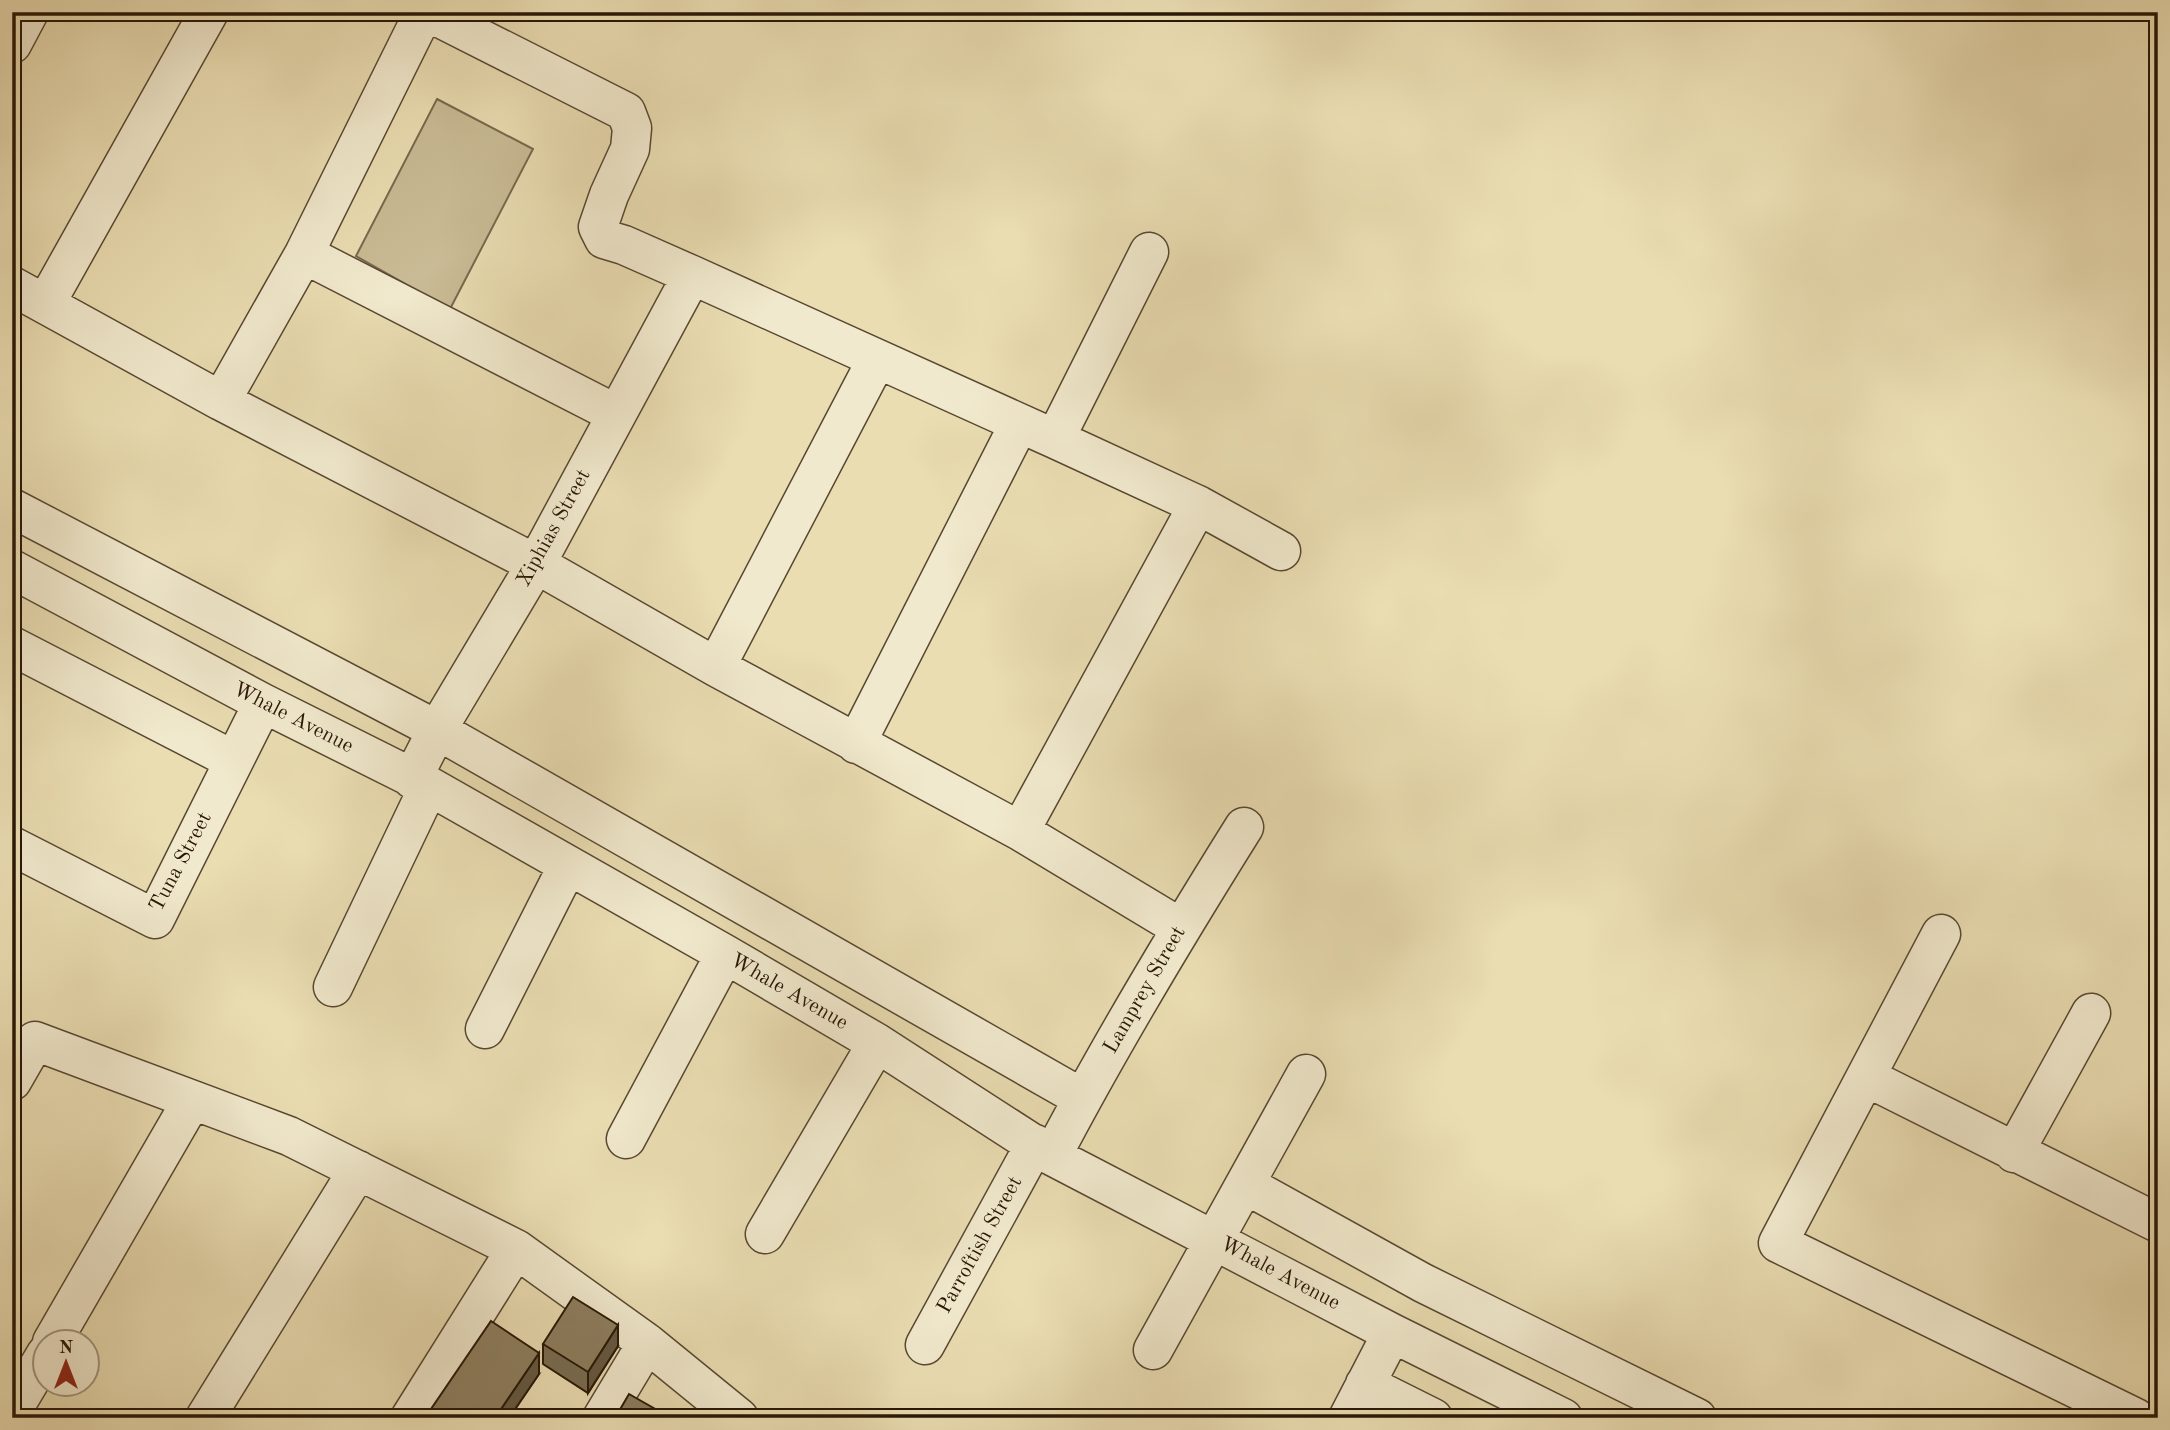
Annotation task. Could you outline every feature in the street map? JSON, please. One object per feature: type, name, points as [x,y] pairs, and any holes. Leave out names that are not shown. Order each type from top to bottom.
[{"type":"street","points":[[12,44],[29,12]]},
{"type":"street","points":[[46,303],[209,12]]},
{"type":"street","points":[[221,401],[303,254],[426,12],[626,112],[632,128],[630,149],[598,227],[604,239],[692,275],[1055,439],[1198,505],[1281,551]]},
{"type":"street","points":[[1055,439],[1149,252]]},
{"type":"street","points":[[303,254],[616,414]]},
{"type":"street","name":"Xiphias Street","points":[[333,986],[420,782],[437,730],[536,564],[692,275]]},
{"type":"street","points":[[12,286],[221,401],[536,564],[716,667],[1020,831],[1181,928]]},
{"type":"street","points":[[716,667],[877,359]]},
{"type":"street","points":[[856,744],[1019,424]]},
{"type":"street","points":[[1020,831],[1198,505]]},
{"type":"street","points":[[12,508],[437,730],[1082,1098]]},
{"type":"street","name":"Whale Avenue","points":[[12,569],[263,704],[420,782],[568,865],[877,1043],[1044,1150],[1392,1333],[1563,1418]]},
{"type":"street","points":[[12,646],[233,760]]},
{"type":"street","name":"Tuna Street","points":[[12,846],[155,919],[263,704]]},
{"type":"street","name":"Lamprey Street","points":[[1044,1150],[1082,1098],[1181,928],[1244,827]]},
{"type":"street","points":[[485,1029],[568,865]]},
{"type":"street","points":[[1941,934],[1778,1242],[2136,1418]]},
{"type":"street","points":[[626,1139],[725,954]]},
{"type":"street","points":[[2014,1153],[2091,1013]]},
{"type":"street","points":[[12,1081],[35,1041],[289,1136],[516,1249],[647,1343],[739,1418]]},
{"type":"street","points":[[765,1234],[877,1043]]},
{"type":"street","points":[[1153,1350],[1306,1074]]},
{"type":"street","points":[[1866,1077],[2158,1223]]},
{"type":"street","points":[[60,1328],[192,1100]]},
{"type":"street","name":"Parroftish Street","points":[[925,1346],[1044,1150]]},
{"type":"street","points":[[205,1418],[358,1170]]},
{"type":"street","points":[[1246,1185],[1423,1283],[1697,1418]]},
{"type":"street","points":[[410,1418],[516,1249]]},
{"type":"street","points":[[1348,1418],[1392,1333]]},
{"type":"street","points":[[602,1418],[647,1343]]},
{"type":"street","points":[[12,1411],[32,1377]]},
{"type":"street","points":[[1365,1384],[1433,1418]]},
{"type":"shaded area","points":[[437,99],[533,149],[450,309],[356,256]]},
{"type":"building","points":[[573,1297],[618,1325],[588,1372],[543,1344]]},
{"type":"building","points":[[491,1321],[539,1353],[495,1418],[443,1418],[431,1409]]},
{"type":"building","points":[[629,1394],[671,1418],[615,1418]]}]
